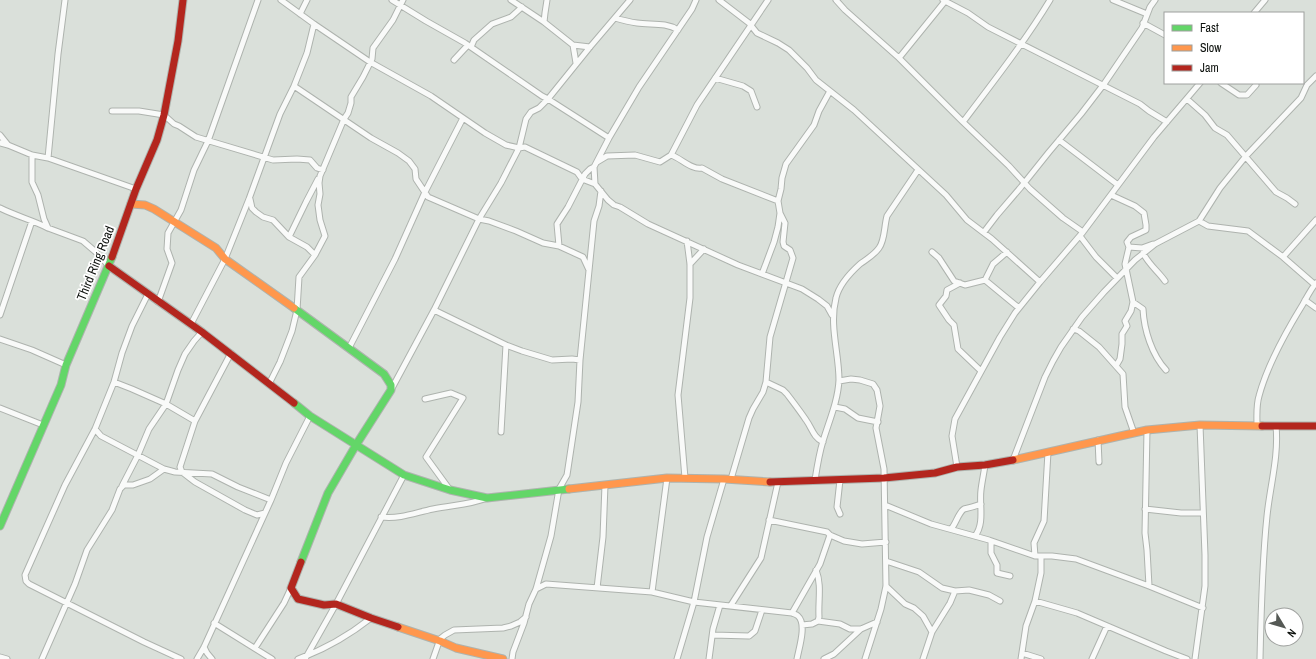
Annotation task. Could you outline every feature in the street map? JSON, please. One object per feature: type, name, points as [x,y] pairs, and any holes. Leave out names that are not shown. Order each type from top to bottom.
[{"type":"street","points":[[48,158],[65,0]]},
{"type":"street","name":"Third Ring Road","points":[[0,526],[61,385],[66,365],[109,266],[136,189],[157,140],[164,115],[178,41],[183,0]]},
{"type":"street","points":[[158,302],[172,263],[167,249],[168,234],[181,210],[194,170],[208,141],[258,0]]},
{"type":"street","points":[[281,0],[370,62],[431,96],[485,133],[506,145],[520,148],[525,147],[577,172],[582,179],[595,184],[614,205],[648,224],[738,265],[802,289],[827,306],[832,315]]},
{"type":"street","points":[[300,14],[307,0]]},
{"type":"street","points":[[392,0],[426,22],[469,46],[542,96],[548,98],[609,138]]},
{"type":"street","points":[[289,237],[321,173],[348,113],[351,97],[372,59],[373,48],[393,20],[403,0]]},
{"type":"street","points":[[511,0],[544,22],[573,45],[590,47]]},
{"type":"street","points":[[544,22],[544,13],[547,0]]},
{"type":"street","points":[[255,648],[284,603],[328,493],[391,390],[434,310],[479,219],[520,148],[526,119],[531,112],[539,108],[548,98],[630,0]]},
{"type":"street","points":[[595,184],[595,165],[609,138],[639,87],[692,9],[696,0]]},
{"type":"street","points":[[719,0],[751,25],[757,33],[789,50],[802,62],[816,80],[886,138],[952,201],[967,220],[984,232],[1040,282]]},
{"type":"street","points":[[558,246],[557,224],[585,174],[590,169],[607,156],[635,155],[660,162],[671,155],[697,105],[768,0]]},
{"type":"street","points":[[836,0],[899,58],[1024,182],[1082,234],[1096,257],[1117,278]]},
{"type":"street","points":[[899,58],[945,0],[968,13],[988,27],[1058,63],[1104,84],[1140,104],[1167,122]]},
{"type":"street","points":[[963,122],[1022,44],[1050,0]]},
{"type":"street","points":[[1113,0],[1148,14]]},
{"type":"street","points":[[984,232],[1104,84],[1144,23],[1155,0]]},
{"type":"street","points":[[1255,12],[1264,0]]},
{"type":"street","points":[[454,60],[492,24],[511,17],[522,7]]},
{"type":"street","points":[[615,18],[652,25],[666,24],[678,30]]},
{"type":"street","points":[[1144,23],[1164,33]]},
{"type":"street","points":[[191,324],[225,259],[250,199],[280,114],[294,86],[307,53],[314,24]]},
{"type":"street","points":[[573,45],[576,63]]},
{"type":"street","points":[[1013,460],[1045,377],[1061,347],[1074,329],[1104,292],[1143,253],[1156,244],[1199,221],[1220,188],[1246,156],[1301,98],[1307,85],[1316,76]]},
{"type":"street","points":[[715,78],[743,86],[751,91],[757,107]]},
{"type":"street","points":[[957,467],[952,436],[954,419],[1000,337],[1019,308],[1082,234],[1154,136],[1199,84]]},
{"type":"street","points":[[1222,84],[1239,95],[1247,95],[1256,85]]},
{"type":"street","points":[[294,86],[371,138],[409,161],[415,169],[416,179],[428,197],[479,219],[516,231],[543,243],[558,246],[583,257],[589,271]]},
{"type":"street","points":[[677,659],[694,602],[708,537],[749,418],[760,399],[766,382],[770,337],[793,258],[790,250],[784,246],[783,242],[785,223],[780,213],[778,201],[782,178],[786,164],[814,125],[819,111],[830,91]]},
{"type":"street","points":[[1187,99],[1205,115],[1215,128],[1227,136],[1276,192],[1295,204]]},
{"type":"street","points":[[112,111],[139,111],[164,115],[174,124],[196,137],[273,160],[310,160],[321,173],[318,205],[320,220],[325,236],[315,255],[299,277],[297,310],[292,331],[280,362],[269,384]]},
{"type":"street","points":[[350,348],[395,259],[425,192],[463,118]]},
{"type":"street","points":[[0,135],[8,144]]},
{"type":"street","points":[[1059,140],[1118,185]]},
{"type":"street","points":[[0,143],[8,144],[32,155],[48,158],[136,189]]},
{"type":"street","points":[[32,155],[32,182],[38,195],[48,228]]},
{"type":"street","points":[[671,155],[699,169],[702,168],[722,179],[778,201]]},
{"type":"street","points":[[815,480],[823,442],[835,407],[839,380],[832,315],[836,297],[842,283],[879,248],[883,240],[885,223],[888,216],[918,170]]},
{"type":"street","points":[[512,659],[513,652],[536,589],[551,536],[559,489],[567,475],[578,402],[580,360],[594,221],[600,206],[601,191]]},
{"type":"street","points":[[1111,195],[1135,206],[1144,213],[1146,225],[1146,230],[1131,237],[1127,242],[1129,247],[1126,264],[1133,302],[1131,310],[1125,321],[1127,326],[1122,334],[1120,359],[1116,366]]},
{"type":"street","points":[[250,199],[252,208],[256,212],[263,217],[272,220],[289,237],[307,247],[315,255]]},
{"type":"street","points":[[131,204],[145,205],[154,209],[216,248],[225,259],[384,374],[391,385],[391,390]]},
{"type":"street","points":[[0,208],[18,217],[83,241],[98,253],[109,266],[202,332],[310,416],[404,475],[450,490],[487,498]]},
{"type":"street","points":[[762,274],[774,242],[780,213]]},
{"type":"street","points":[[1283,257],[1316,220]]},
{"type":"street","points":[[0,314],[32,221]]},
{"type":"street","points":[[1199,221],[1208,226],[1248,231],[1283,257],[1315,284],[1278,350],[1264,380],[1256,411],[1258,426]]},
{"type":"street","points":[[685,478],[678,395],[690,298],[690,264],[687,241]]},
{"type":"street","points":[[1129,247],[1142,248],[1150,244],[1156,244]]},
{"type":"street","points":[[690,264],[704,249]]},
{"type":"street","points":[[583,257],[591,251]]},
{"type":"street","points":[[932,252],[939,258],[954,281],[965,285],[985,280],[993,264],[1006,252]]},
{"type":"street","points":[[1143,253],[1148,262],[1165,281]]},
{"type":"street","points":[[985,280],[1019,308]]},
{"type":"street","points":[[960,283],[947,290],[946,296],[939,305],[954,325],[958,349],[981,371]]},
{"type":"street","points":[[148,294],[129,333],[114,382],[95,429],[65,485],[26,576],[26,581],[29,584],[144,642],[181,659]]},
{"type":"street","points":[[1305,300],[1316,308]]},
{"type":"street","points":[[1133,302],[1143,309],[1143,319],[1147,334],[1162,365],[1166,370]]},
{"type":"street","points":[[434,310],[506,345],[522,351],[552,360],[580,360]]},
{"type":"street","points":[[1074,329],[1079,331],[1099,347],[1123,374],[1125,407],[1134,433]]},
{"type":"street","points":[[42,659],[67,603],[87,550],[112,510],[120,489],[138,455],[149,429],[166,404],[185,354],[202,332]]},
{"type":"street","points":[[0,339],[32,350],[66,365]]},
{"type":"street","points":[[501,432],[506,345]]},
{"type":"street","points":[[231,354],[196,421],[180,467],[182,472],[195,482],[245,510],[257,515],[265,513]]},
{"type":"street","points":[[839,380],[860,380],[873,384],[877,390],[880,406],[876,428],[884,469],[886,586],[881,609],[865,659]]},
{"type":"street","points":[[114,382],[166,404],[196,421]]},
{"type":"street","points":[[766,382],[783,390],[787,394],[807,421],[817,440],[823,442]]},
{"type":"street","points":[[425,399],[451,393],[463,398],[426,457],[450,490]]},
{"type":"street","points":[[835,407],[845,409],[858,418],[878,422]]},
{"type":"street","points":[[0,408],[43,424]]},
{"type":"street","points":[[197,659],[204,647],[271,500],[286,463],[310,416]]},
{"type":"street","points":[[1195,659],[1205,586],[1200,425]]},
{"type":"street","points":[[381,517],[393,518],[407,516],[433,509],[476,502],[487,498],[667,478],[778,482],[884,478],[935,474],[957,467],[985,465],[1013,460],[1147,430],[1200,425],[1316,426]]},
{"type":"street","points":[[1260,659],[1265,532],[1277,450],[1276,426]]},
{"type":"street","points":[[95,429],[101,436],[164,469],[175,472],[212,474],[238,487],[271,500]]},
{"type":"street","points":[[1147,430],[1145,533],[1149,586]]},
{"type":"street","points":[[89,439],[101,436]]},
{"type":"street","points":[[1098,440],[1098,462]]},
{"type":"street","points":[[1035,556],[1034,544],[1044,521],[1048,452]]},
{"type":"street","points":[[975,536],[978,532],[981,512],[981,491],[985,465]]},
{"type":"street","points":[[120,489],[124,485],[133,485],[150,479],[164,469]]},
{"type":"street","points":[[306,658],[404,475]]},
{"type":"street","points":[[652,592],[667,478]]},
{"type":"street","points":[[840,480],[837,507],[840,514]]},
{"type":"street","points":[[731,605],[760,558],[778,482]]},
{"type":"street","points":[[597,588],[603,538],[605,485]]},
{"type":"street","points":[[951,529],[960,514],[965,509],[981,504]]},
{"type":"street","points":[[885,505],[931,524],[975,536],[1035,556],[1052,556],[1076,559],[1203,608]]},
{"type":"street","points":[[1145,509],[1181,513],[1203,513]]},
{"type":"street","points":[[769,520],[827,532],[830,535],[844,541],[862,544],[886,542]]},
{"type":"street","points":[[792,613],[820,564],[830,535]]},
{"type":"street","points":[[991,541],[991,553],[998,573],[1010,576]]},
{"type":"street","points":[[1041,556],[1040,573],[1035,601],[1026,626],[1021,656],[1041,659]]},
{"type":"street","points":[[886,561],[919,572],[942,588],[955,591],[969,590],[989,595],[1000,601]]},
{"type":"street","points":[[816,570],[819,577],[820,587],[820,617],[818,621]]},
{"type":"street","points":[[536,589],[546,584],[652,592],[694,602],[792,613],[798,616],[802,625],[802,633],[796,659]]},
{"type":"street","points":[[886,586],[905,604],[914,608],[923,616],[932,632]]},
{"type":"street","points":[[291,588],[298,599],[324,605],[336,604],[456,648],[503,659]]},
{"type":"street","points":[[923,659],[932,632],[950,603],[955,591]]},
{"type":"street","points":[[1035,601],[1077,613],[1187,659]]},
{"type":"street","points":[[709,659],[712,635],[720,605]]},
{"type":"street","points":[[712,635],[749,636],[755,631],[762,610]]},
{"type":"street","points":[[433,659],[440,639],[454,630],[503,628],[520,622],[526,617]]},
{"type":"street","points":[[298,659],[315,657],[371,618]]},
{"type":"street","points":[[802,625],[812,624],[818,621],[840,624],[850,629],[861,629]]},
{"type":"street","points":[[824,659],[834,654],[861,629],[877,622]]},
{"type":"street","points":[[214,623],[272,659]]},
{"type":"street","points":[[1092,659],[1106,626]]},
{"type":"street","points":[[204,647],[212,659]]},
{"type":"street","points":[[0,657],[7,659]]},
{"type":"traffic: fast","points":[[0,526],[61,385],[66,365],[112,257]]},
{"type":"traffic: fast","points":[[294,308],[384,374],[391,385],[391,390],[328,493],[301,562]]},
{"type":"traffic: fast","points":[[294,403],[310,416],[404,475],[450,490],[487,498],[569,489]]},
{"type":"traffic: slow","points":[[131,204],[145,205],[154,209],[216,248],[225,259],[294,308]]},
{"type":"traffic: slow","points":[[1013,460],[1147,430],[1200,425],[1262,426]]},
{"type":"traffic: slow","points":[[569,489],[667,478],[724,479],[770,482]]},
{"type":"traffic: slow","points":[[398,627],[456,648],[503,659]]},
{"type":"traffic: jam","points":[[112,257],[136,189],[157,140],[164,115],[178,41],[183,0]]},
{"type":"traffic: jam","points":[[109,266],[202,332],[294,403]]},
{"type":"traffic: jam","points":[[1262,426],[1316,426]]},
{"type":"traffic: jam","points":[[770,482],[884,478],[935,473],[957,467],[985,465],[1013,460]]},
{"type":"traffic: jam","points":[[301,562],[291,588],[298,599],[324,605],[336,604],[398,627]]}]
